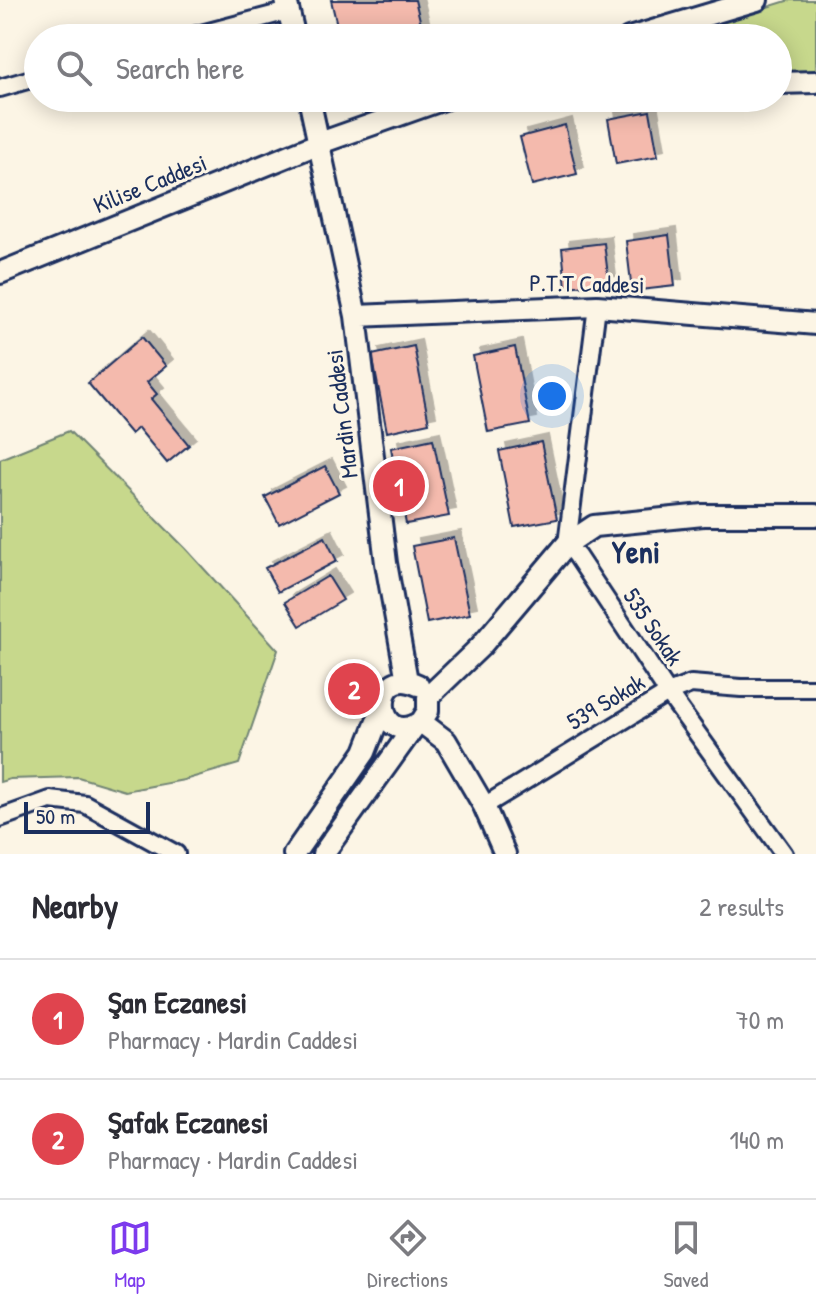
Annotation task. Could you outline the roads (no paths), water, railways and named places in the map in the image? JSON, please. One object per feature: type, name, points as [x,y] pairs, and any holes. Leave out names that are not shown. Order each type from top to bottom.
[{"type":"street","points":[[675,24],[757,0]]},
{"type":"street","points":[[229,24],[287,5]]},
{"type":"street","points":[[0,88],[24,81]]},
{"type":"street","points":[[792,83],[816,82]]},
{"type":"street","name":"Mardin Caddesi","points":[[312,112],[356,316],[386,563],[407,681]]},
{"type":"street","name":"Kilise Caddesi","points":[[0,273],[320,143],[407,112]]},
{"type":"street","points":[[567,544],[597,306]]},
{"type":"street","name":"P.T.T Caddesi","points":[[356,316],[597,306],[816,324]]},
{"type":"street","points":[[428,697],[480,647],[567,544],[594,526],[703,515],[816,515]]},
{"type":"street","name":"535 Sokak","points":[[567,544],[668,693],[784,854]]},
{"type":"street","points":[[323,854],[428,711],[428,697],[420,686],[407,681],[392,685],[383,698],[387,719],[406,728],[417,724]]},
{"type":"street","name":"539 Sokak","points":[[484,806],[668,693],[691,684],[816,688]]},
{"type":"street","points":[[294,854],[365,752],[383,706]]},
{"type":"street","points":[[417,724],[446,741],[484,806],[505,854]]},
{"type":"street","points":[[0,818],[50,800],[85,804],[176,854]]},
{"type":"place","name":"Şan Eczanesi","points":[[399,486]]},
{"type":"place","name":"Şafak Eczanesi","points":[[354,689]]},
{"type":"district","name":"Yeni","points":[[636,552]]}]
